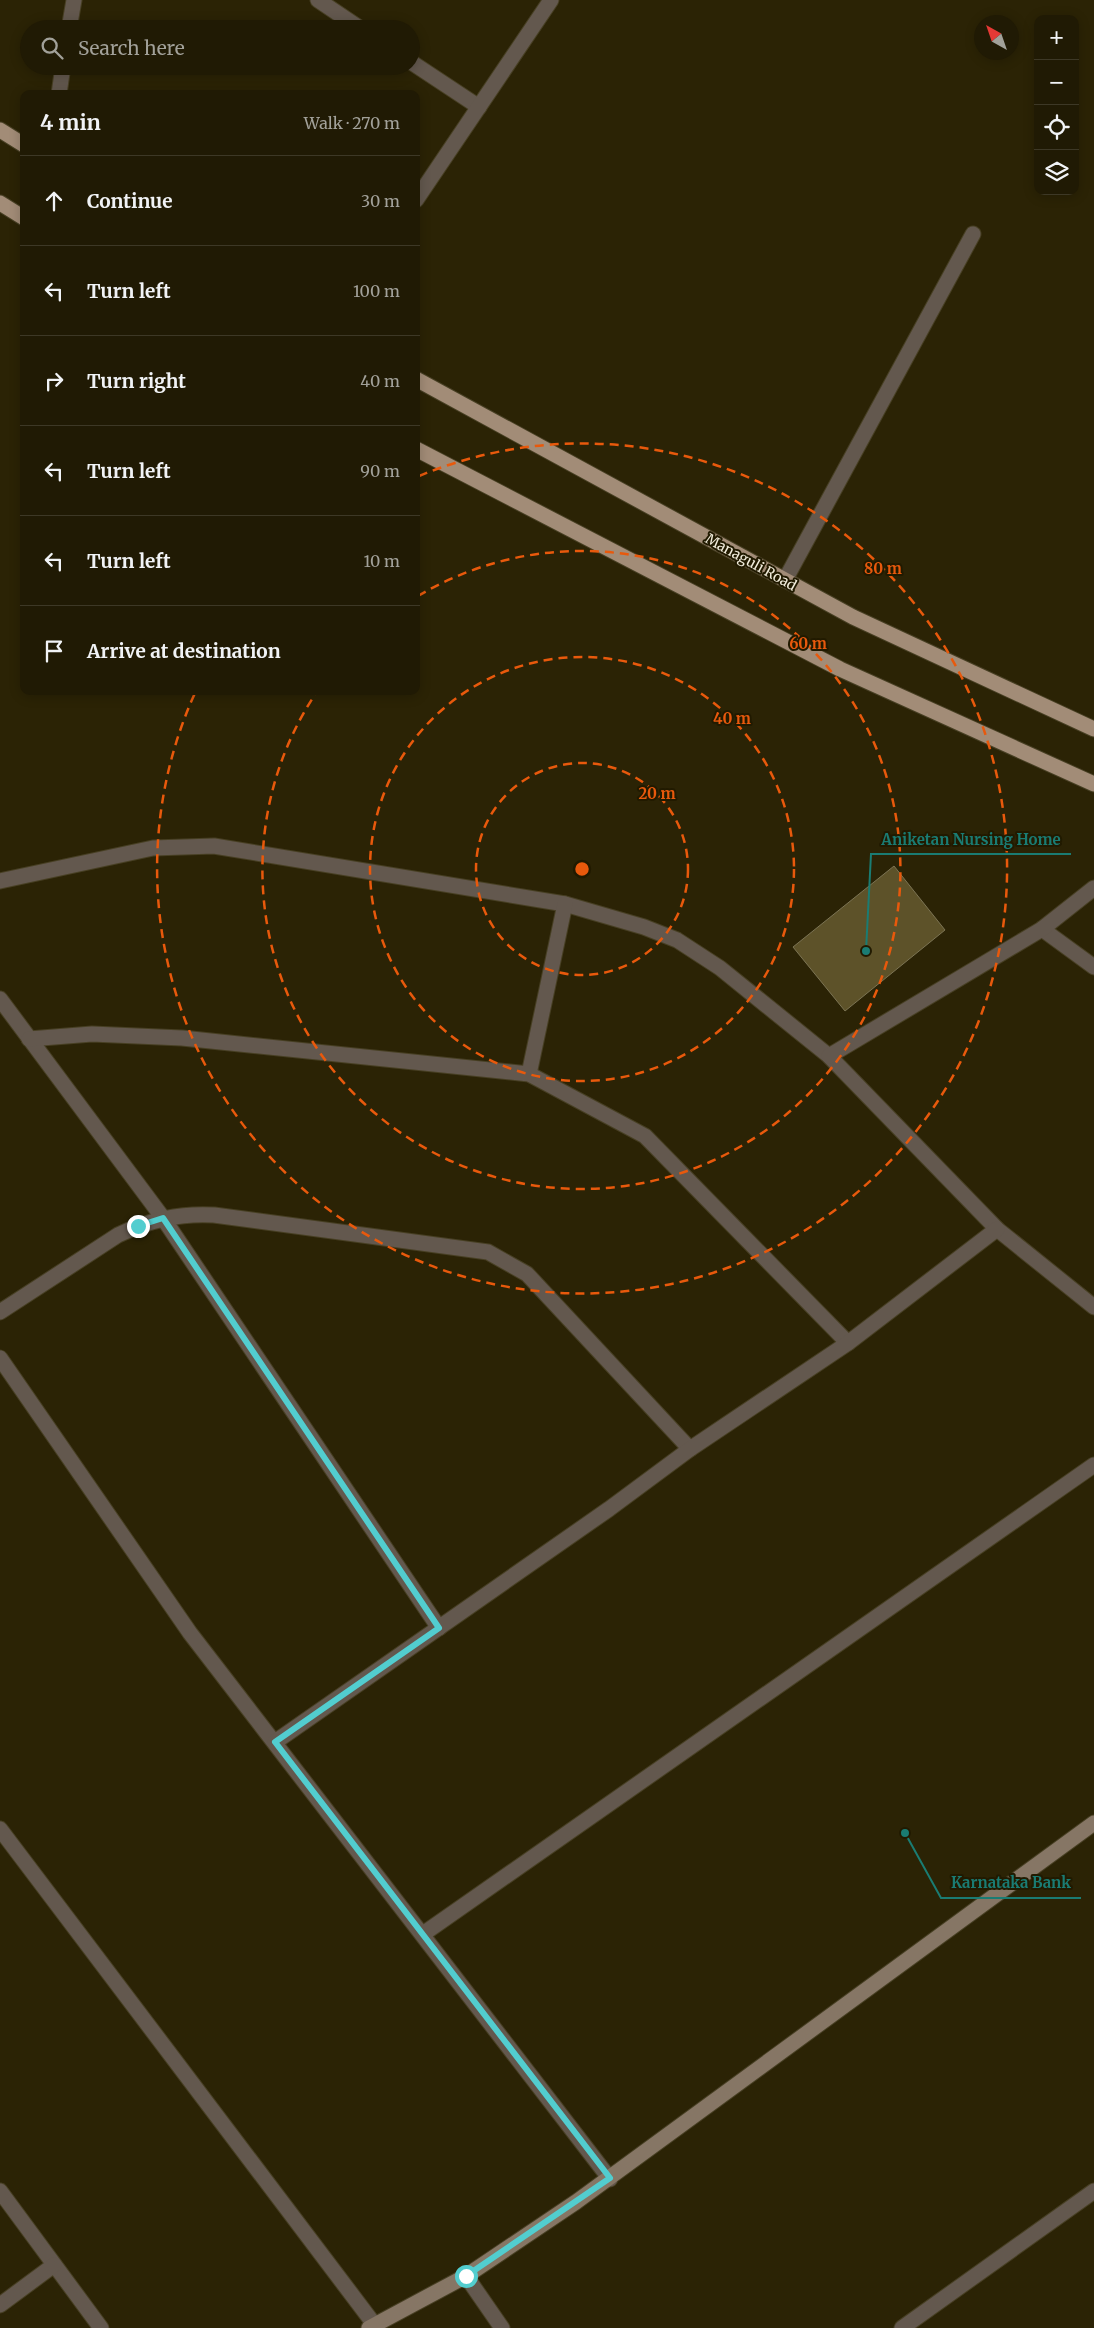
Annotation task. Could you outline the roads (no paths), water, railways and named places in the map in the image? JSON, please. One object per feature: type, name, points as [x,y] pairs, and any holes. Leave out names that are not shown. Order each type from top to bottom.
[{"type":"main road","points":[[0,130],[20,142]]},
{"type":"main road","points":[[0,203],[20,216]]},
{"type":"main road","name":"Managuli Road","points":[[420,381],[853,617],[1094,729]]},
{"type":"main road","points":[[420,451],[840,670],[1094,784]]},
{"type":"street","points":[[71,20],[74,0]]},
{"type":"street","points":[[318,0],[348,20]]},
{"type":"street","points":[[420,194],[551,0]]},
{"type":"street","points":[[420,68],[479,107]]},
{"type":"street","points":[[60,90],[62,75]]},
{"type":"street","points":[[785,580],[973,234]]},
{"type":"street","points":[[0,881],[153,848],[214,846],[565,904],[644,927],[677,940],[720,968],[829,1056],[997,1229],[1094,1307]]},
{"type":"street","points":[[829,1056],[1042,929],[1094,888]]},
{"type":"street","points":[[529,1074],[565,904]]},
{"type":"street","points":[[1042,929],[1094,967]]},
{"type":"street","points":[[0,999],[163,1218],[439,1628]]},
{"type":"street","points":[[29,1039],[92,1034],[182,1038],[529,1074],[645,1136],[848,1343]]},
{"type":"street","points":[[0,1312],[118,1236],[138,1226],[163,1218],[188,1214],[214,1215],[488,1252],[527,1274],[690,1449]]},
{"type":"street","points":[[275,1742],[609,1509],[690,1449],[848,1343],[997,1229]]},
{"type":"street","points":[[0,1358],[190,1632],[610,2178]]},
{"type":"street","points":[[422,1934],[1094,1465]]},
{"type":"street","points":[[0,1829],[372,2326],[466,2276],[610,2178],[1094,1823]]},
{"type":"street","points":[[902,2328],[1094,2191]]},
{"type":"street","points":[[0,2192],[101,2328]]},
{"type":"street","points":[[0,2304],[54,2265]]},
{"type":"street","points":[[466,2276],[502,2328]]},
{"type":"place","name":"Aniketan Nursing Home","points":[[866,951]]},
{"type":"place","name":"Karnataka Bank","points":[[905,1833]]}]
